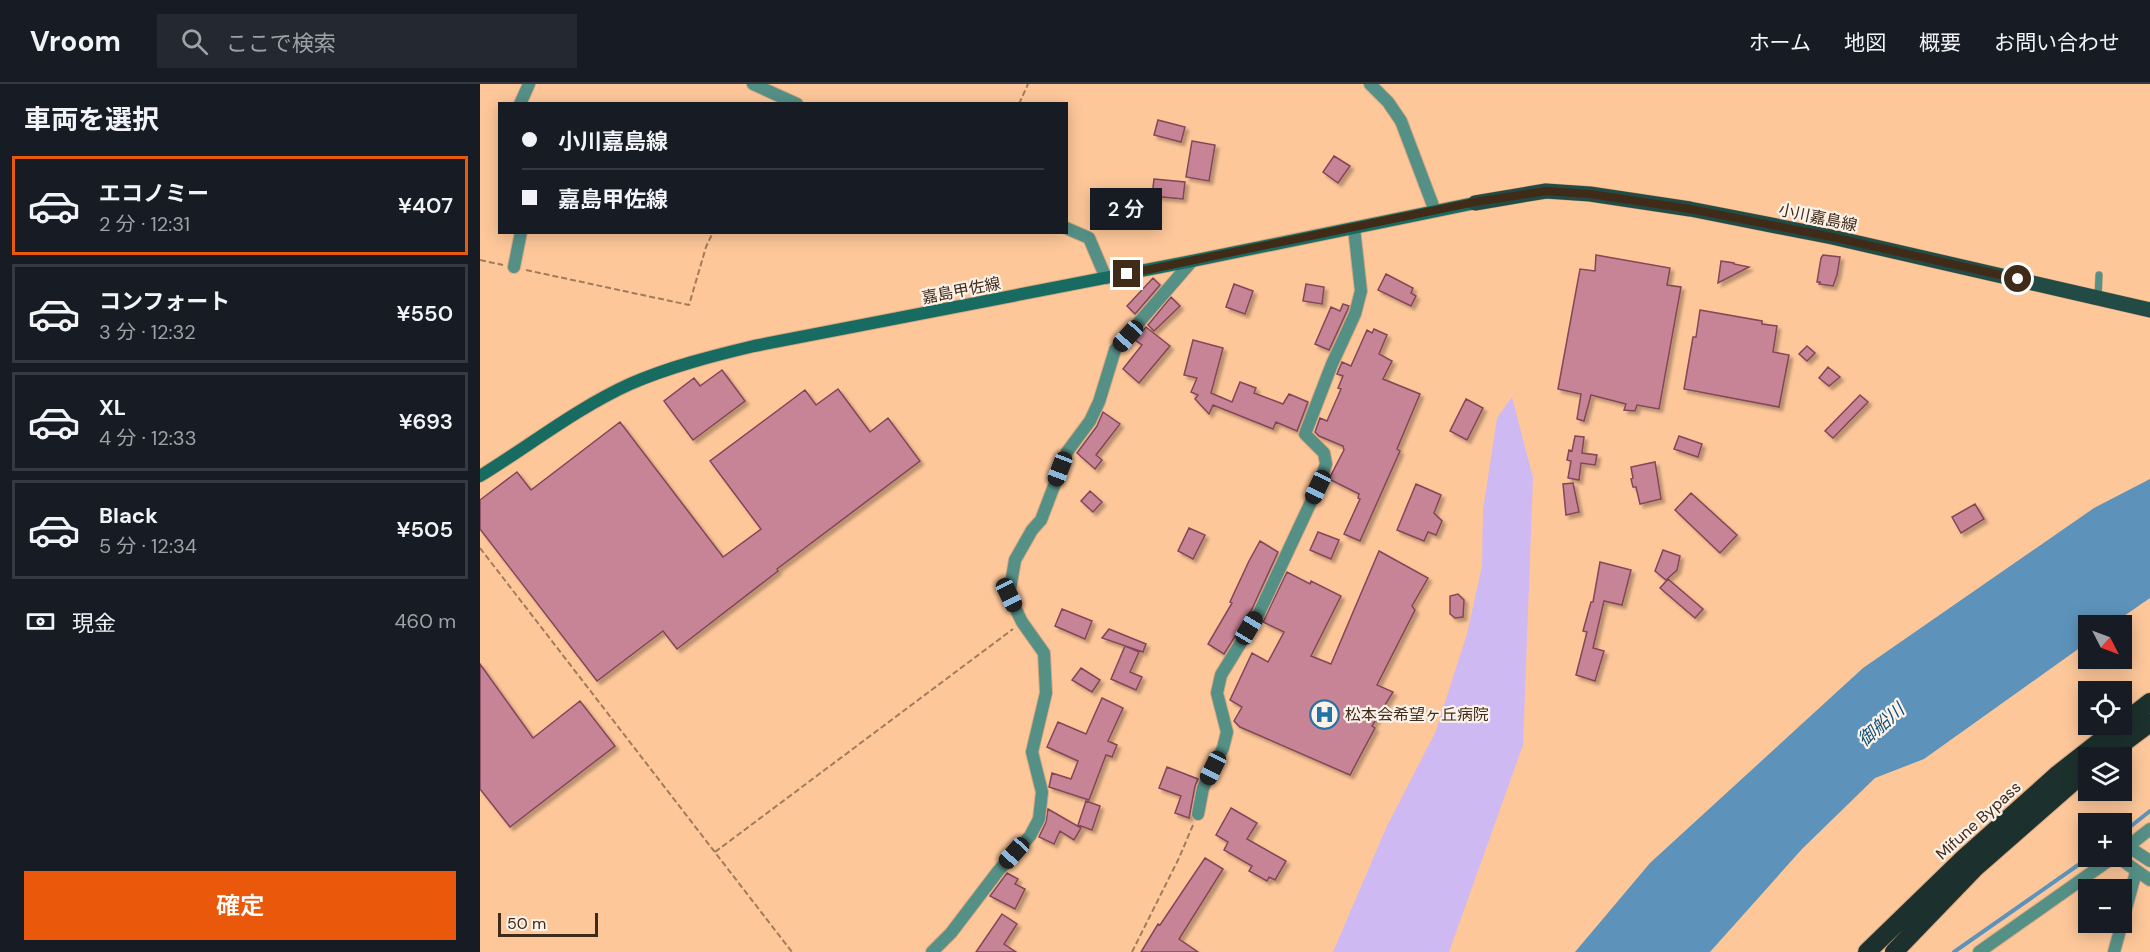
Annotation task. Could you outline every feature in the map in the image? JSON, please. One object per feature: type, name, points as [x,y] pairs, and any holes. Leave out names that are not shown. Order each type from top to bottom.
[{"type":"highway","name":"Mifune Bypass","points":[[1867,952],[1964,858],[2058,774],[2150,702]]},
{"type":"highway","points":[[2118,747],[2150,723]]},
{"type":"highway","name":"Mifune Bypass","points":[[1894,952],[1975,868],[2078,778]]},
{"type":"main road","name":"小川嘉島線","points":[[1475,202],[1546,191],[1590,194],[1690,209],[1832,237],[2150,310]]},
{"type":"main road","name":"嘉島甲佐線","points":[[480,476],[567,419],[630,384],[699,360],[754,346],[1192,261],[1475,202]]},
{"type":"street","points":[[521,102],[529,84]]},
{"type":"street","points":[[753,84],[792,102]]},
{"type":"street","points":[[1370,84],[1389,102],[1401,121],[1435,211]]},
{"type":"street","points":[[1198,814],[1203,788],[1223,748],[1227,732],[1217,693],[1221,675],[1258,613],[1318,487],[1326,464],[1324,453],[1305,434],[1332,364],[1355,314],[1361,291],[1354,228]]},
{"type":"street","points":[[1068,229],[1089,238],[1106,278]]},
{"type":"street","points":[[514,267],[521,234]]},
{"type":"street","points":[[932,952],[951,933],[999,870],[1030,836],[1039,819],[1042,792],[1032,752],[1047,693],[1044,653],[1022,622],[1009,595],[1015,560],[1032,530],[1041,520],[1067,452],[1090,421],[1099,402],[1115,350],[1192,261]]},
{"type":"street","points":[[2132,843],[2150,829]]},
{"type":"street","points":[[2132,853],[2150,861]]},
{"type":"street","points":[[1979,952],[2100,867]]},
{"type":"street","points":[[2130,867],[2150,880]]},
{"type":"street","points":[[2114,952],[2136,872]]},
{"type":"lane","points":[[2098,298],[2099,275]]},
{"type":"path","points":[[1020,102],[1028,84]]},
{"type":"path","points":[[480,260],[689,304],[712,234]]},
{"type":"path","points":[[480,548],[792,952]]},
{"type":"path","points":[[715,852],[1022,622]]},
{"type":"path","points":[[1132,952],[1179,858],[1198,814]]},
{"type":"shaded area","points":[[1512,397],[1533,478],[1523,745],[1449,952],[1333,952],[1387,826],[1435,733],[1467,634],[1482,566],[1483,510],[1497,418]]},
{"type":"water","name":"御船川","points":[[2150,479],[2150,598],[2125,615],[2078,615],[2078,649],[1924,759],[1875,778],[1802,849],[1710,952],[1575,952],[1650,863],[1863,668],[2094,508]]},
{"type":"building","points":[[1158,120],[1185,127],[1181,142],[1154,135]]},
{"type":"building","points":[[1192,141],[1215,145],[1209,181],[1186,177]]},
{"type":"building","points":[[1334,156],[1350,166],[1338,183],[1323,172]]},
{"type":"building","points":[[1154,179],[1185,182],[1183,199],[1152,196]]},
{"type":"building","points":[[1596,255],[1670,268],[1667,285],[1681,287],[1659,409],[1637,405],[1635,411],[1624,410],[1626,404],[1591,395],[1584,421],[1577,419],[1581,394],[1558,389],[1580,269],[1595,271]]},
{"type":"building","points":[[1823,255],[1840,257],[1833,286],[1817,282]]},
{"type":"building","points":[[1721,261],[1734,263],[1749,267],[1718,283]]},
{"type":"building","points":[[1386,274],[1413,288],[1411,293],[1416,296],[1411,306],[1378,290]]},
{"type":"building","points":[[1153,278],[1160,285],[1135,314],[1127,306]]},
{"type":"building","points":[[1234,284],[1253,291],[1245,314],[1226,307]]},
{"type":"building","points":[[1306,284],[1324,287],[1322,304],[1303,301]]},
{"type":"building","points":[[1171,297],[1180,306],[1154,331],[1148,325]]},
{"type":"building","points":[[1343,304],[1349,306],[1329,350],[1315,344],[1331,307],[1340,311]]},
{"type":"building","points":[[1700,310],[1762,321],[1762,324],[1777,326],[1773,352],[1789,355],[1779,407],[1684,389]]},
{"type":"building","points":[[1146,327],[1170,346],[1139,383],[1123,369],[1142,345],[1135,340]]},
{"type":"building","points":[[1374,329],[1387,335],[1379,354],[1392,361],[1383,379],[1420,394],[1397,449],[1400,451],[1360,541],[1344,534],[1360,499],[1359,494],[1329,479],[1344,450],[1343,446],[1315,432],[1320,418],[1327,421],[1341,389],[1338,388],[1343,376],[1337,374],[1342,362],[1351,366],[1367,330],[1372,333]]},
{"type":"building","points":[[1193,340],[1223,348],[1211,393],[1232,402],[1240,382],[1256,388],[1254,393],[1283,404],[1289,394],[1308,402],[1297,431],[1276,422],[1273,429],[1213,405],[1209,414],[1195,399],[1198,395],[1191,392],[1197,378],[1184,375]]},
{"type":"building","points":[[1807,346],[1815,353],[1807,361],[1799,354]]},
{"type":"building","points":[[1828,367],[1840,377],[1829,386],[1819,378]]},
{"type":"building","points":[[722,370],[745,401],[693,440],[664,401],[694,378],[700,386]]},
{"type":"building","points":[[838,389],[870,432],[888,418],[920,461],[777,569],[778,571],[677,649],[663,631],[597,681],[480,529],[480,500],[517,472],[531,490],[620,422],[723,557],[761,529],[710,461],[805,390],[816,405]]},
{"type":"building","points":[[1860,395],[1868,402],[1833,438],[1825,431]]},
{"type":"building","points":[[1466,399],[1483,408],[1467,440],[1450,431]]},
{"type":"building","points":[[1103,412],[1120,424],[1096,455],[1102,460],[1095,469],[1077,453],[1097,426]]},
{"type":"building","points":[[1575,436],[1584,437],[1582,453],[1597,455],[1595,465],[1581,463],[1579,480],[1568,478],[1571,461],[1567,460],[1569,450],[1572,451]]},
{"type":"building","points":[[1679,436],[1702,444],[1698,457],[1674,449]]},
{"type":"building","points":[[1655,462],[1661,499],[1640,504],[1636,487],[1633,487],[1631,479],[1633,478],[1631,467]]},
{"type":"building","points":[[1573,483],[1579,512],[1566,515],[1563,484]]},
{"type":"building","points":[[1416,484],[1441,495],[1434,513],[1442,521],[1436,535],[1428,532],[1424,541],[1397,530]]},
{"type":"building","points":[[1090,491],[1102,502],[1093,512],[1081,501]]},
{"type":"building","points":[[1691,493],[1737,535],[1720,553],[1675,510]]},
{"type":"building","points":[[1975,504],[1984,519],[1961,533],[1952,517]]},
{"type":"building","points":[[1189,528],[1205,535],[1193,559],[1178,551]]},
{"type":"building","points":[[1318,532],[1339,540],[1331,559],[1310,550]]},
{"type":"building","points":[[1260,541],[1278,552],[1252,609],[1224,654],[1208,644],[1232,603],[1230,602]]},
{"type":"building","points":[[1663,550],[1680,556],[1677,570],[1666,580],[1655,571]]},
{"type":"building","points":[[1379,551],[1428,578],[1412,606],[1415,610],[1377,685],[1393,692],[1372,726],[1375,728],[1350,775],[1240,727],[1234,721],[1242,707],[1230,700],[1252,653],[1268,662],[1284,632],[1263,622],[1287,572],[1341,596],[1311,656],[1331,664]]},
{"type":"building","points":[[1600,562],[1631,570],[1622,605],[1604,601],[1593,648],[1604,651],[1595,681],[1576,675],[1587,632],[1583,631],[1591,602],[1593,602]]},
{"type":"building","points":[[1668,579],[1703,609],[1695,618],[1660,588]]},
{"type":"building","points":[[1458,594],[1464,600],[1463,617],[1455,618],[1450,614],[1450,596]]},
{"type":"building","points":[[1062,609],[1092,621],[1085,639],[1055,626]]},
{"type":"building","points":[[1109,629],[1146,644],[1143,652],[1102,638]]},
{"type":"building","points":[[1125,646],[1139,652],[1130,672],[1142,677],[1136,690],[1111,679]]},
{"type":"building","points":[[480,664],[533,738],[580,701],[615,746],[510,827],[480,789]]},
{"type":"building","points":[[1081,668],[1100,680],[1092,692],[1072,680]]},
{"type":"building","points":[[1102,698],[1123,708],[1108,741],[1117,745],[1112,757],[1106,755],[1089,800],[1049,787],[1052,773],[1071,779],[1078,761],[1047,747],[1058,722],[1086,734]]},
{"type":"building","points":[[1167,767],[1198,779],[1189,818],[1175,813],[1181,796],[1159,788]]},
{"type":"building","points":[[1086,801],[1100,806],[1092,830],[1078,825]]},
{"type":"building","points":[[1231,808],[1257,823],[1247,839],[1286,861],[1275,880],[1269,877],[1267,881],[1249,871],[1252,866],[1224,850],[1228,842],[1216,835]]},
{"type":"building","points":[[1048,809],[1081,828],[1074,840],[1060,831],[1054,844],[1039,837],[1046,822]]},
{"type":"building","points":[[1205,858],[1223,869],[1179,939],[1198,952],[1141,952],[1158,924],[1160,925]]},
{"type":"building","points":[[1007,873],[1018,879],[1015,884],[1025,889],[1015,909],[990,896]]},
{"type":"building","points":[[1002,914],[1017,924],[1004,944],[1016,952],[976,952]]},
{"type":"waterway","points":[[2132,825],[2150,811]]},
{"type":"waterway","points":[[1954,952],[2078,865]]},
{"type":"place","name":"松本会希望ヶ丘病院","points":[[1324,714]]},
{"type":"route","points":[[1127,274],[1475,202],[1546,191],[1590,194],[1690,209],[1832,237],[2018,279]]}]
